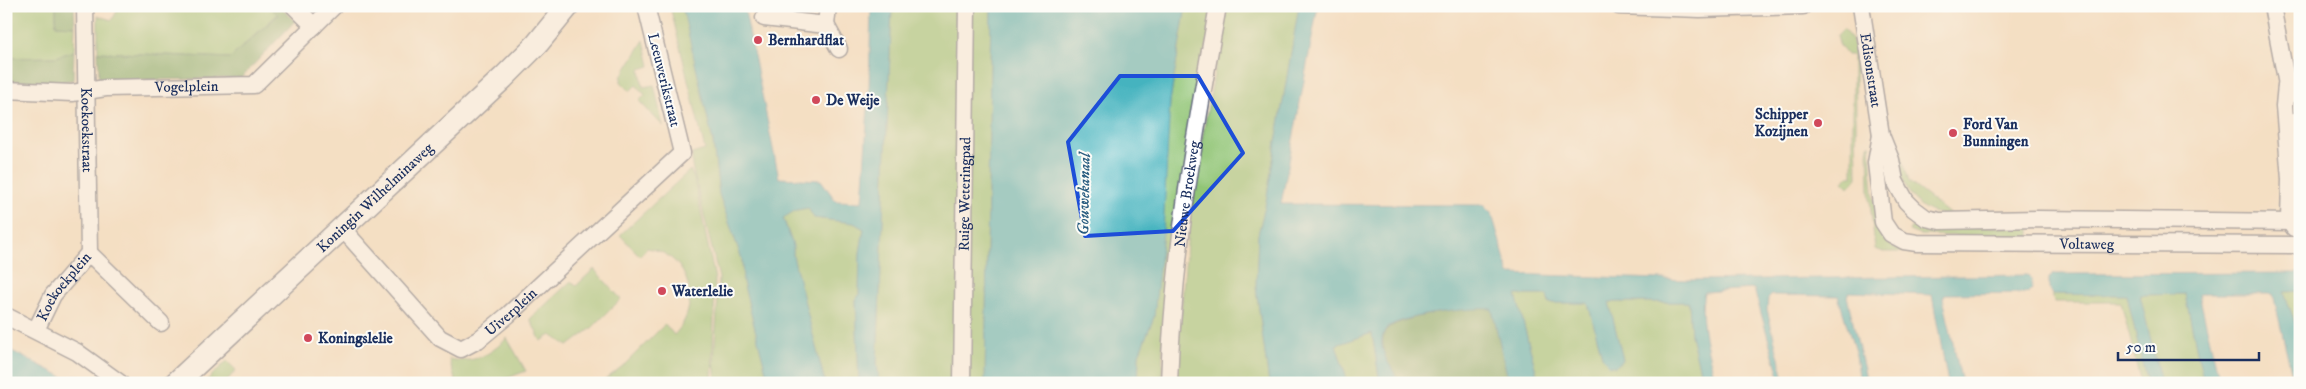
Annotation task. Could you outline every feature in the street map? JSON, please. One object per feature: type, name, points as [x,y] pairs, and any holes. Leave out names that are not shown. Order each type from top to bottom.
[{"type":"main road","name":"Koningin Wilhelminaweg","points":[[176,383],[504,78],[568,6]]},
{"type":"street","name":"Koekoekstraat","points":[[85,6],[89,253]]},
{"type":"street","points":[[294,6],[314,26]]},
{"type":"street","name":"Vogelplein","points":[[6,90],[72,92],[106,88],[254,85],[334,6]]},
{"type":"street","name":"Leeuwerikstraat","points":[[646,6],[682,153]]},
{"type":"street","points":[[828,6],[826,25],[839,49]]},
{"type":"street","name":"Ruige Weteringpad","points":[[962,383],[967,6]]},
{"type":"street","name":"Nieuwe Broekweg","points":[[1169,383],[1170,344],[1181,234],[1196,126],[1218,6]]},
{"type":"street","points":[[1620,6],[1700,9],[1804,6]]},
{"type":"street","name":"Edisonstraat","points":[[1861,6],[1881,135],[1891,160],[1895,181],[1906,201],[1914,210]]},
{"type":"street","points":[[2272,6],[2300,149]]},
{"type":"street","points":[[764,18],[826,25]]},
{"type":"street","points":[[2286,85],[2284,106],[2290,178],[2294,221],[2300,236]]},
{"type":"street","name":"Edisonstraat","points":[[1881,135],[1876,163],[1883,222]]},
{"type":"street","name":"Uiverplein","points":[[341,228],[440,338],[461,349],[478,340],[508,315],[682,153]]},
{"type":"street","name":"Voltaweg","points":[[1914,210],[1926,218],[1940,221],[2294,221]]},
{"type":"street","name":"Voltaweg","points":[[1883,222],[1891,234],[1904,241],[1917,244],[2300,245]]},
{"type":"street","name":"Koekoekplein","points":[[36,330],[53,295],[89,253],[161,323]]},
{"type":"street","points":[[6,316],[77,352],[120,383]]},
{"type":"highlighted area","points":[[1120,76],[1198,76],[1243,153],[1173,231],[1085,236],[1068,142]]},
{"type":"green space","points":[[6,6],[56,6],[56,25],[75,26],[74,51],[56,57],[6,58]]},
{"type":"green space","points":[[56,6],[74,6],[75,26],[56,25]]},
{"type":"green space","points":[[120,6],[269,6],[278,14],[230,58],[98,52],[98,16],[112,20]]},
{"type":"green space","points":[[269,6],[279,6],[295,21],[241,78],[99,81],[98,52],[230,58],[278,15]]},
{"type":"green space","points":[[670,6],[682,6],[683,8],[713,141],[719,194],[742,259],[743,282],[769,383],[716,383],[714,361],[719,278],[692,166],[692,154],[705,150]]},
{"type":"green space","points":[[892,6],[991,6],[985,383],[879,383],[877,363]]},
{"type":"green space","points":[[1186,6],[1213,6],[1163,332],[1162,383],[1138,383],[1139,354],[1154,317],[1170,101]]},
{"type":"green space","points":[[1227,6],[1299,6],[1266,202],[1258,235],[1256,287],[1269,383],[1175,383],[1191,197]]},
{"type":"green space","points":[[1843,29],[1852,40],[1855,56],[1857,178],[1849,187],[1843,181],[1848,176],[1853,176],[1853,55],[1847,55],[1840,46],[1837,35]]},
{"type":"green space","points":[[644,40],[650,66],[640,69],[643,87],[654,85],[663,126],[639,101],[645,95],[636,85],[630,91],[621,82],[621,77]]},
{"type":"green space","points":[[74,51],[73,80],[59,82],[6,81],[6,58],[56,57]]},
{"type":"green space","points":[[1894,138],[1900,150],[1909,182],[1951,215],[1936,213],[1924,208],[1915,200],[1902,178]]},
{"type":"green space","points":[[1870,144],[1872,183],[1880,228],[1885,239],[1892,246],[1915,252],[1884,252],[1875,249],[1869,191],[1868,145]]},
{"type":"green space","points":[[690,170],[694,178],[715,279],[712,383],[601,383],[625,364],[665,324],[674,335],[683,323],[688,310],[690,296],[688,283],[682,271],[673,260],[662,252],[647,248],[640,256],[620,235]]},
{"type":"green space","points":[[808,208],[814,218],[854,223],[864,229],[860,253],[859,295],[856,300],[859,383],[825,383],[793,256],[793,246],[783,217],[796,210]]},
{"type":"green space","points":[[1911,227],[2027,227],[2030,229],[2030,238],[1919,235],[1909,231]]},
{"type":"green space","points":[[594,269],[621,299],[592,328],[568,346],[551,335],[541,341],[530,319],[571,281],[576,286]]},
{"type":"green space","points":[[2300,291],[2300,337],[2284,292]]},
{"type":"green space","points":[[2052,292],[2054,294],[2127,295],[2147,383],[2141,383],[2121,302],[2054,302]]},
{"type":"green space","points":[[2185,294],[2204,383],[2161,383],[2140,295]]},
{"type":"green space","points":[[1516,295],[1547,295],[1549,303],[1588,303],[1602,356],[1623,360],[1609,302],[1689,302],[1691,335],[1703,383],[1539,383]]},
{"type":"green space","points":[[1467,308],[1492,308],[1509,383],[1400,383],[1388,367],[1385,357],[1383,336],[1388,328],[1408,319]]},
{"type":"green space","points":[[1372,333],[1380,383],[1348,383],[1336,345]]},
{"type":"green space","points":[[507,338],[526,371],[494,383],[456,383],[449,359],[466,360],[481,357]]},
{"type":"green space","points":[[227,361],[236,370],[225,383],[204,383]]},
{"type":"water","points":[[682,6],[744,6],[779,178],[821,180],[836,201],[862,202],[869,89],[871,6],[892,6],[877,363],[879,383],[859,383],[856,300],[859,295],[860,253],[864,229],[854,223],[814,218],[808,208],[796,210],[783,218],[793,246],[793,256],[825,383],[769,383],[743,282],[742,259],[719,194],[713,141]]},
{"type":"water","name":"Gouwekanaal","points":[[991,6],[1186,6],[1170,101],[1163,233],[1154,317],[1139,354],[1138,383],[985,383]]},
{"type":"water","points":[[1299,6],[1318,6],[1281,204],[1483,205],[1492,214],[1509,274],[1689,280],[2028,275],[2032,279],[2032,289],[2028,293],[1945,294],[1943,298],[1962,383],[1948,383],[1932,295],[1849,292],[1847,296],[1867,383],[1860,383],[1856,355],[1838,296],[1772,295],[1768,299],[1767,309],[1785,383],[1781,383],[1754,289],[1704,292],[1703,326],[1716,383],[1703,383],[1691,335],[1689,302],[1609,302],[1623,360],[1616,366],[1609,366],[1602,356],[1588,303],[1549,303],[1547,295],[1516,295],[1539,383],[1509,383],[1492,309],[1482,309],[1434,313],[1401,321],[1390,326],[1384,332],[1382,346],[1386,359],[1400,383],[1380,383],[1372,333],[1336,345],[1348,383],[1269,383],[1256,287],[1258,235],[1266,202]]},
{"type":"water","points":[[2300,273],[2300,291],[2284,292],[2300,337],[2300,383],[2297,383],[2291,371],[2273,294],[2199,294],[2220,383],[2204,383],[2185,294],[2140,295],[2161,383],[2147,383],[2127,295],[2053,294],[2049,289],[2049,278],[2054,274]]},
{"type":"water","points":[[6,348],[75,383],[6,383]]},
{"type":"place","name":"Bernhardflat","points":[[758,40]]},
{"type":"place","name":"De Weije","points":[[816,100]]},
{"type":"place","name":"Schipper Kozijnen","points":[[1818,123]]},
{"type":"place","name":"Ford Van Bunningen","points":[[1953,133]]},
{"type":"place","name":"Waterlelie","points":[[662,291]]},
{"type":"place","name":"Koningslelie","points":[[308,338]]}]
